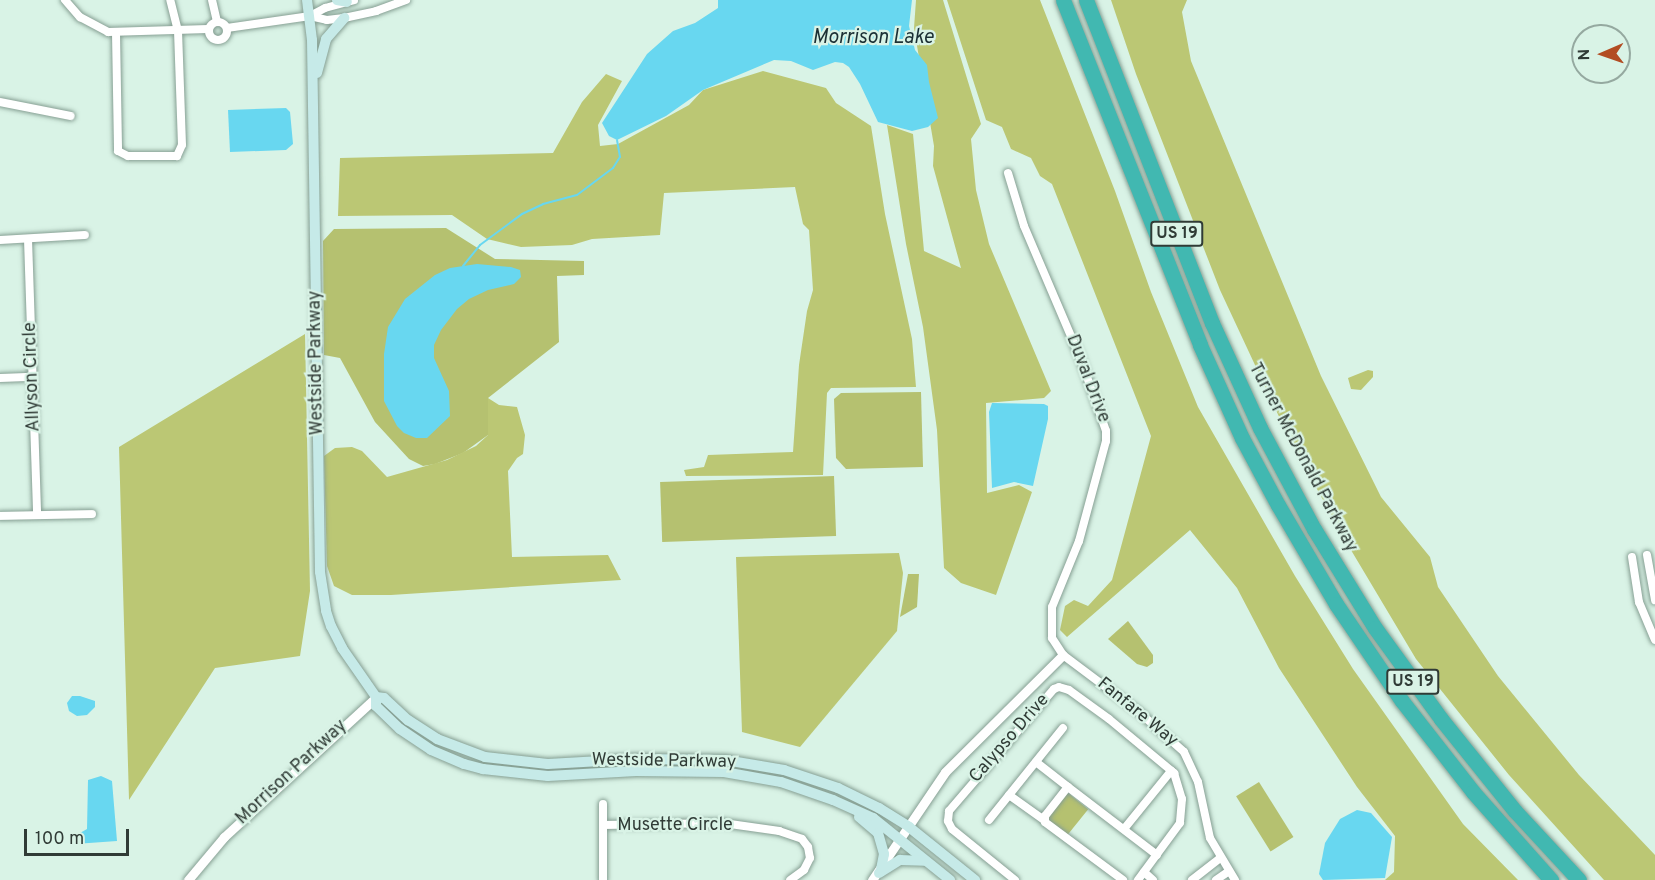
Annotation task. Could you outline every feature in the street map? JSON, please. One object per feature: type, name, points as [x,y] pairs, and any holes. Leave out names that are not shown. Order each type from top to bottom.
[{"type":"highway","name":"US 19","points":[[1063,0],[1200,345],[1242,438],[1278,505],[1336,604],[1402,701],[1473,792],[1551,880]]},
{"type":"highway","name":"Turner McDonald Parkway","points":[[1086,0],[1216,332],[1260,428],[1305,512],[1375,628],[1441,719],[1515,811],[1578,880]]},
{"type":"main road","points":[[307,0],[310,16]]},
{"type":"main road","name":"Westside Parkway","points":[[310,16],[322,590],[326,611],[335,636],[375,696],[376,706],[414,740],[447,757],[483,768],[548,776],[636,771],[724,772],[781,782],[840,802],[873,818],[950,880]]},
{"type":"main road","points":[[312,93],[321,50],[331,31],[344,18]]},
{"type":"main road","name":"Westside Parkway","points":[[375,696],[384,698],[408,720],[437,739],[477,754],[548,764],[682,758],[725,760],[763,766],[838,788],[879,808],[909,827],[975,880]]},
{"type":"main road","points":[[840,802],[878,833],[884,854],[877,874]]},
{"type":"main road","points":[[877,874],[900,860],[916,859],[929,863]]},
{"type":"street","points":[[65,0],[88,23],[116,33],[208,30]]},
{"type":"street","points":[[116,33],[118,151],[128,156],[173,156],[180,153],[182,145],[178,31],[170,0]]},
{"type":"street","points":[[212,0],[217,21]]},
{"type":"street","points":[[226,28],[310,16],[346,0]]},
{"type":"street","points":[[310,16],[327,20],[344,18],[376,11],[406,0]]},
{"type":"street","points":[[217,21],[223,23],[226,28],[225,36],[217,40],[209,36],[208,30],[211,24],[217,21]]},
{"type":"street","points":[[0,102],[71,116]]},
{"type":"street","name":"Duval Drive","points":[[1008,173],[1024,226],[1080,357],[1106,431],[1106,441],[1079,541],[1052,607],[1052,638],[1063,655]]},
{"type":"street","points":[[0,240],[85,235]]},
{"type":"street","name":"Allyson Circle","points":[[28,239],[37,515]]},
{"type":"street","points":[[0,378],[33,378]]},
{"type":"street","points":[[0,516],[92,514]]},
{"type":"street","points":[[1647,555],[1655,600]]},
{"type":"street","points":[[1632,557],[1639,602],[1655,640]]},
{"type":"street","points":[[877,874],[945,772],[1063,655]]},
{"type":"street","name":"Fanfare Way","points":[[1063,655],[1139,712],[1175,741],[1184,752],[1198,782],[1210,838],[1234,880]]},
{"type":"street","name":"Calypso Drive","points":[[1015,880],[952,829],[948,821],[949,811],[1054,688],[1069,690],[1171,771]]},
{"type":"street","name":"Morrison Parkway","points":[[188,880],[231,829],[375,696]]},
{"type":"street","points":[[989,820],[1064,728]]},
{"type":"street","points":[[1036,762],[1157,855]]},
{"type":"street","points":[[1124,829],[1171,771],[1179,787],[1183,813],[1176,831],[1138,880]]},
{"type":"street","points":[[1044,820],[1068,787]]},
{"type":"street","points":[[1009,795],[1123,880]]},
{"type":"street","name":"Musette Circle","points":[[603,804],[603,880]]},
{"type":"street","name":"Musette Circle","points":[[603,825],[723,823],[779,831],[802,839],[808,847],[810,858],[804,870],[790,880]]},
{"type":"street","points":[[1191,880],[1220,858]]},
{"type":"street","points":[[1144,872],[1153,880]]},
{"type":"street","points":[[1216,880],[1228,872]]},
{"type":"green space","points":[[916,0],[943,0],[981,124],[971,139],[976,190],[989,244],[1051,391],[1044,398],[986,403],[987,493],[1019,485],[1032,492],[996,595],[961,583],[944,568],[937,430],[923,327],[906,244],[887,125],[913,134],[924,251],[961,268],[933,166],[934,146],[914,28]]},
{"type":"green space","points":[[947,0],[1040,0],[1115,191],[1151,292],[1198,407],[1295,576],[1353,669],[1463,824],[1518,880],[1385,880],[1394,872],[1395,836],[1357,787],[1279,668],[1237,588],[1190,530],[1067,637],[1060,630],[1065,606],[1074,600],[1088,606],[1112,580],[1151,436],[1052,184],[1040,176],[1031,158],[1011,149],[1002,127],[986,120]]},
{"type":"green space","points":[[1111,0],[1187,0],[1182,12],[1191,61],[1321,376],[1381,497],[1430,557],[1438,587],[1498,676],[1579,775],[1655,855],[1655,880],[1604,880],[1509,775],[1416,659],[1345,540],[1289,438],[1220,290],[1136,74]]},
{"type":"green space","points":[[763,71],[826,88],[836,103],[871,126],[885,214],[912,339],[916,387],[831,388],[827,393],[823,475],[686,476],[684,470],[704,467],[708,455],[793,452],[799,365],[807,311],[813,290],[809,230],[803,224],[795,187],[664,193],[660,235],[592,239],[572,245],[521,247],[487,239],[452,215],[338,216],[340,158],[553,153],[582,102],[606,74],[622,81],[598,125],[600,146],[618,144],[689,105],[703,90]]},
{"type":"green space","points":[[446,228],[495,259],[584,261],[584,275],[557,276],[559,342],[488,398],[488,435],[463,453],[435,464],[423,466],[409,459],[375,422],[340,358],[324,355],[323,241],[334,229]]},
{"type":"green space","points":[[305,334],[310,591],[300,656],[215,668],[129,800],[119,447]]},
{"type":"green space","points":[[1368,370],[1373,371],[1373,377],[1361,390],[1351,389],[1348,378]]},
{"type":"green space","points":[[921,392],[923,467],[846,469],[836,458],[834,399],[841,393]]},
{"type":"green space","points":[[488,398],[499,405],[517,407],[525,435],[523,454],[517,458],[508,471],[512,557],[608,555],[621,580],[391,595],[352,595],[334,586],[327,566],[324,456],[335,448],[352,447],[362,451],[387,477],[447,460],[476,446],[488,435]]},
{"type":"green space","points":[[834,476],[836,536],[662,542],[660,482]]},
{"type":"green space","points":[[899,553],[903,573],[897,631],[800,747],[742,732],[736,557]]},
{"type":"green space","points":[[908,574],[919,574],[917,607],[900,617]]},
{"type":"green space","points":[[1128,621],[1153,655],[1153,663],[1147,667],[1137,664],[1108,639]]},
{"type":"green space","points":[[1259,782],[1293,837],[1271,851],[1236,796]]},
{"type":"green space","points":[[1068,793],[1088,809],[1067,835],[1047,819]]},
{"type":"water","name":"Morrison Lake","points":[[718,0],[912,0],[909,26],[915,50],[927,65],[938,118],[928,127],[912,131],[878,122],[860,84],[849,67],[843,63],[835,62],[813,70],[791,61],[774,60],[703,90],[666,116],[617,140],[609,136],[602,123],[647,54],[673,31],[695,23],[718,8]]},
{"type":"water","points":[[286,108],[290,112],[293,144],[286,150],[230,152],[228,110]]},
{"type":"water","points":[[477,264],[511,267],[520,270],[521,277],[514,284],[488,290],[469,299],[457,309],[441,330],[434,345],[434,358],[449,391],[450,416],[427,438],[416,438],[404,433],[397,426],[384,401],[384,354],[388,327],[405,299],[435,275],[450,268]]},
{"type":"water","points":[[992,403],[1048,406],[1048,419],[1033,486],[1014,482],[992,488],[989,412]]},
{"type":"water","points":[[72,696],[95,701],[95,707],[87,715],[77,716],[69,711],[67,703]]},
{"type":"water","points":[[101,776],[112,781],[117,841],[75,844],[73,837],[87,829],[88,780]]},
{"type":"water","points":[[1357,810],[1371,813],[1392,837],[1385,878],[1323,880],[1319,874],[1325,843],[1340,819]]},
{"type":"waterway","points":[[463,266],[480,245],[522,214],[543,204],[577,195],[613,168],[620,157],[617,140]]}]
